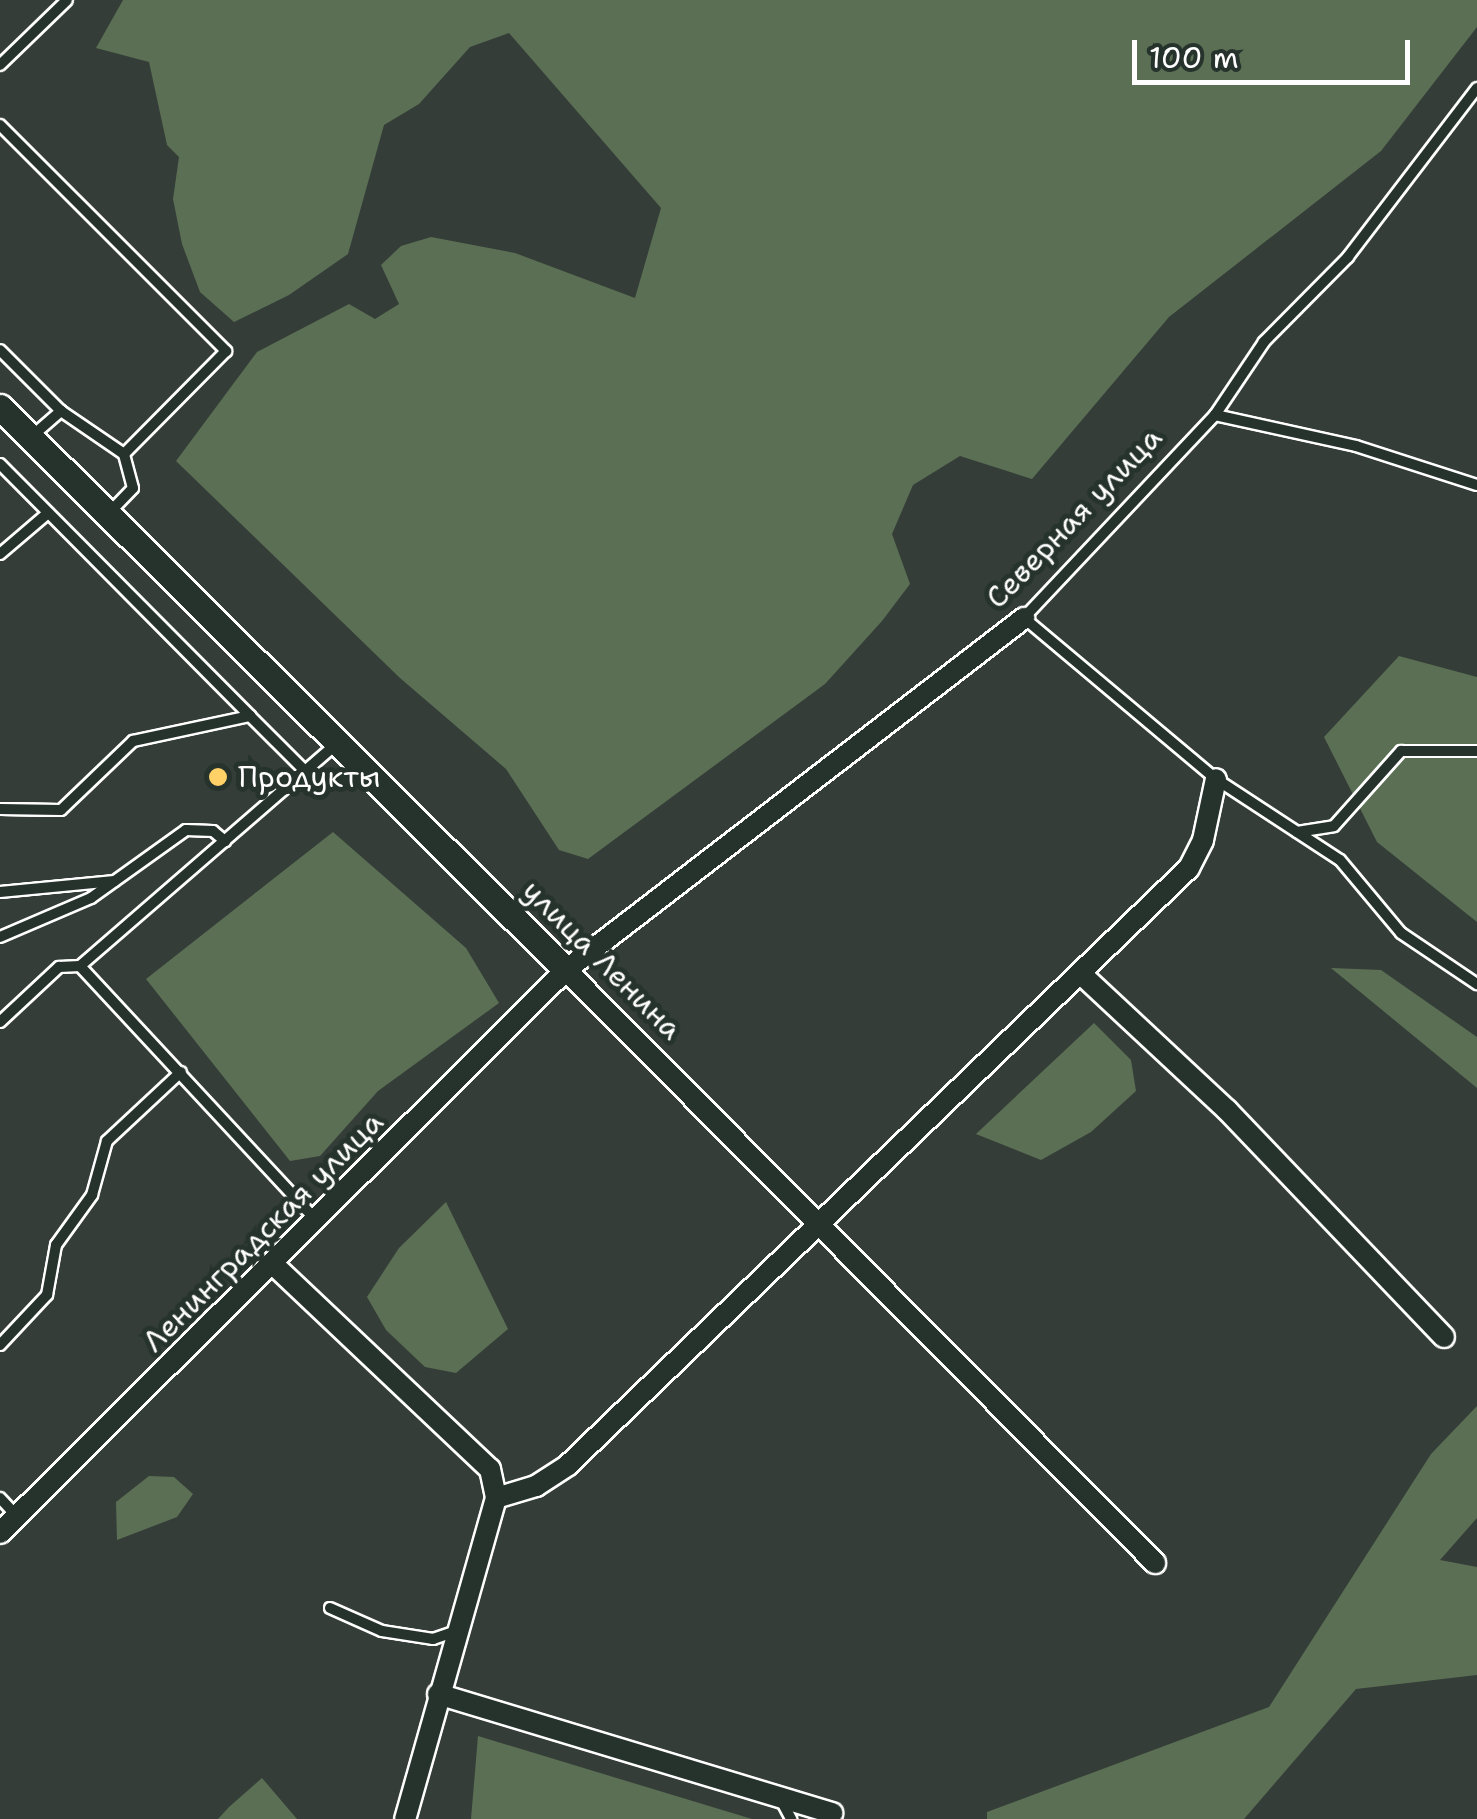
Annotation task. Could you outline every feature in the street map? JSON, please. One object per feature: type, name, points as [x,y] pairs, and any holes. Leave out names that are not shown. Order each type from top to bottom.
[{"type":"street","name":"улица Ленина","points":[[0,407],[821,1223],[1155,1563]]},
{"type":"street","name":"Северная улица","points":[[566,970],[1024,618]]},
{"type":"street","points":[[496,1498],[536,1486],[568,1465],[1189,868],[1203,840],[1216,779]]},
{"type":"street","name":"Ленинградская улица","points":[[0,1533],[275,1266],[566,970]]},
{"type":"street","points":[[1080,973],[1227,1110],[1444,1337]]},
{"type":"street","points":[[275,1266],[490,1469],[496,1498],[405,1819]]},
{"type":"street","points":[[438,1694],[832,1813]]},
{"type":"lane","points":[[0,65],[67,0]]},
{"type":"lane","name":"Северная улица","points":[[1024,618],[1215,415],[1264,342],[1348,257],[1477,88]]},
{"type":"lane","points":[[0,126],[226,352],[124,454]]},
{"type":"lane","points":[[0,350],[60,412],[124,454],[134,488],[106,516]]},
{"type":"lane","points":[[30,438],[60,412]]},
{"type":"lane","points":[[1215,415],[1356,446],[1477,485]]},
{"type":"lane","points":[[0,464],[302,768]]},
{"type":"lane","points":[[0,554],[48,513]]},
{"type":"lane","points":[[1024,618],[1216,779],[1340,860],[1401,933],[1477,984]]},
{"type":"lane","points":[[0,809],[62,810],[133,741],[250,716]]},
{"type":"lane","points":[[0,1022],[59,967],[80,966],[302,768],[336,745]]},
{"type":"lane","points":[[1296,832],[1334,826],[1401,751],[1477,752]]},
{"type":"lane","points":[[0,936],[91,898],[186,830],[213,831],[225,840]]},
{"type":"lane","points":[[0,892],[115,881]]},
{"type":"lane","points":[[80,966],[317,1222]]},
{"type":"lane","points":[[0,1345],[48,1295],[56,1245],[92,1195],[106,1141],[181,1072]]},
{"type":"lane","points":[[0,1498],[17,1516]]},
{"type":"lane","points":[[330,1608],[382,1631],[434,1639],[456,1631]]},
{"type":"lane","points":[[779,1795],[791,1819]]},
{"type":"green space","points":[[123,0],[1477,0],[1477,27],[1381,151],[1169,317],[1032,479],[960,456],[913,485],[892,534],[910,584],[882,621],[825,684],[588,859],[559,850],[506,769],[400,678],[176,461],[257,352],[349,304],[375,319],[399,304],[381,265],[401,246],[431,237],[515,253],[635,298],[661,208],[509,33],[470,47],[419,104],[384,125],[348,254],[289,295],[234,322],[200,292],[182,244],[173,199],[179,157],[167,145],[149,62],[96,48]]},
{"type":"green space","points":[[1399,656],[1477,677],[1477,922],[1377,842],[1324,737]]},
{"type":"green space","points":[[333,832],[466,948],[499,1003],[378,1091],[320,1156],[290,1161],[146,979]]},
{"type":"green space","points":[[1331,968],[1381,970],[1477,1037],[1477,1088]]},
{"type":"green space","points":[[1094,1023],[1131,1060],[1136,1091],[1091,1132],[1041,1160],[976,1134]]},
{"type":"green space","points":[[446,1202],[508,1329],[456,1373],[425,1367],[386,1330],[367,1297],[399,1248]]},
{"type":"green space","points":[[1477,1406],[1477,1518],[1440,1560],[1477,1567],[1477,1675],[1356,1689],[1244,1819],[987,1819],[987,1812],[1269,1707],[1431,1454]]},
{"type":"green space","points":[[149,1476],[174,1477],[193,1494],[177,1517],[117,1540],[116,1502]]},
{"type":"green space","points":[[478,1736],[752,1819],[471,1819]]},
{"type":"green space","points":[[262,1778],[297,1819],[218,1819],[229,1807]]},
{"type":"place","name":"Продукты","points":[[218,777]]}]
